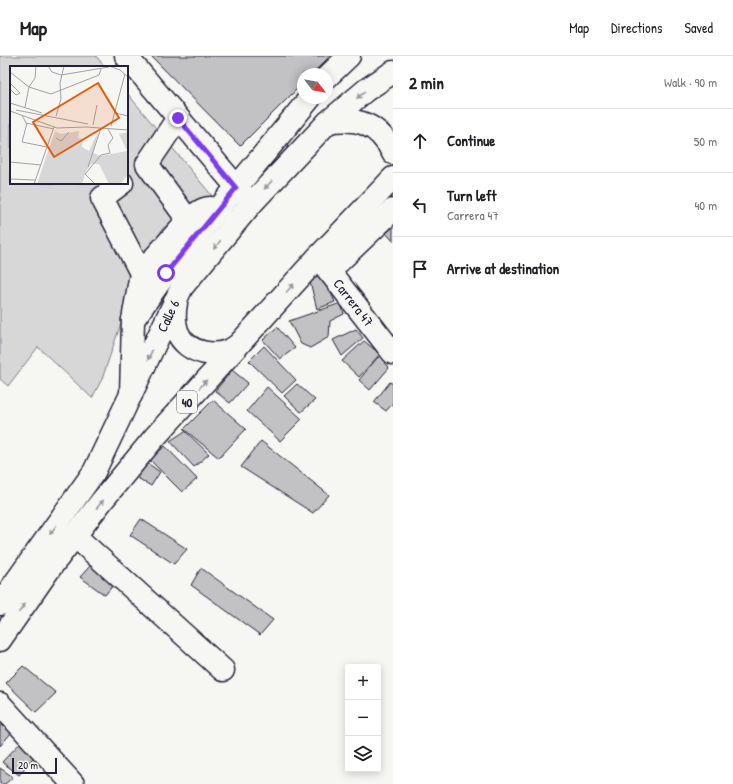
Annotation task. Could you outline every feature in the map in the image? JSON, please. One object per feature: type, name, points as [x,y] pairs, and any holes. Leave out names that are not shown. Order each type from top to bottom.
[{"type":"main road","points":[[126,56],[251,204]]},
{"type":"main road","points":[[333,71],[349,56]]},
{"type":"main road","name":"Calle 6","points":[[3,592],[94,472],[182,287],[251,204],[328,122],[366,90],[393,72]]},
{"type":"main road","points":[[134,320],[166,273],[305,104]]},
{"type":"main road","points":[[128,178],[147,164],[178,118]]},
{"type":"main road","points":[[328,122],[345,119],[361,122],[376,130],[388,142],[393,152]]},
{"type":"main road","points":[[147,164],[188,220]]},
{"type":"main road","name":"40","points":[[0,640],[75,536],[154,438],[244,339],[323,264],[393,178]]},
{"type":"main road","points":[[121,184],[102,198],[141,273]]},
{"type":"main road","points":[[131,395],[134,320],[141,273],[188,220],[203,209],[217,210],[232,226]]},
{"type":"main road","points":[[323,264],[393,210]]},
{"type":"main road","name":"Carrera 47","points":[[323,264],[393,353]]},
{"type":"main road","points":[[182,287],[176,302],[174,317],[178,332],[187,345],[201,353],[217,354],[232,350],[244,339]]},
{"type":"main road","points":[[75,536],[223,670]]},
{"type":"main road","points":[[0,704],[62,780]]},
{"type":"shaded area","points":[[0,56],[96,56],[104,66],[10,66],[10,184],[128,184],[128,94],[213,197],[163,228],[141,265],[102,379],[92,398],[38,347],[8,386],[0,379]]},
{"type":"building","points":[[151,56],[330,56],[318,68],[297,68],[297,89],[240,146]]},
{"type":"building","points":[[393,227],[393,241],[386,233]]},
{"type":"building","points":[[322,272],[335,302],[317,309],[309,278]]},
{"type":"building","points":[[341,303],[344,314],[330,321],[329,337],[310,348],[301,344],[289,321]]},
{"type":"building","points":[[277,327],[295,348],[280,359],[263,340]]},
{"type":"building","points":[[356,329],[363,338],[342,356],[333,340]]},
{"type":"building","points":[[364,341],[380,354],[359,377],[342,361]]},
{"type":"building","points":[[264,346],[296,380],[282,393],[249,361]]},
{"type":"building","points":[[378,357],[389,368],[370,390],[359,380]]},
{"type":"building","points":[[232,370],[248,383],[230,403],[215,391]]},
{"type":"building","points":[[390,382],[393,384],[393,403],[386,411],[374,402]]},
{"type":"building","points":[[297,384],[315,400],[301,412],[284,396]]},
{"type":"building","points":[[267,387],[302,419],[280,441],[247,411]]},
{"type":"building","points":[[213,400],[246,429],[219,458],[184,429]]},
{"type":"building","points":[[185,431],[209,454],[194,467],[170,441]]},
{"type":"building","points":[[261,441],[329,495],[313,513],[241,467]]},
{"type":"building","points":[[165,446],[197,479],[182,492],[150,460]]},
{"type":"building","points":[[146,462],[160,472],[151,486],[136,477]]},
{"type":"building","points":[[141,519],[187,549],[174,564],[130,535]]},
{"type":"building","points":[[91,565],[115,583],[105,595],[80,577]]},
{"type":"building","points":[[201,568],[273,620],[260,635],[191,585]]},
{"type":"building","points":[[23,666],[56,693],[36,712],[6,683]]},
{"type":"building","points":[[0,724],[12,732],[0,746]]},
{"type":"building","points":[[20,743],[36,754],[19,775],[2,762]]},
{"type":"building","points":[[0,768],[13,777],[5,784],[0,784]]},
{"type":"route","points":[[166,273],[236,188],[178,118]]}]
